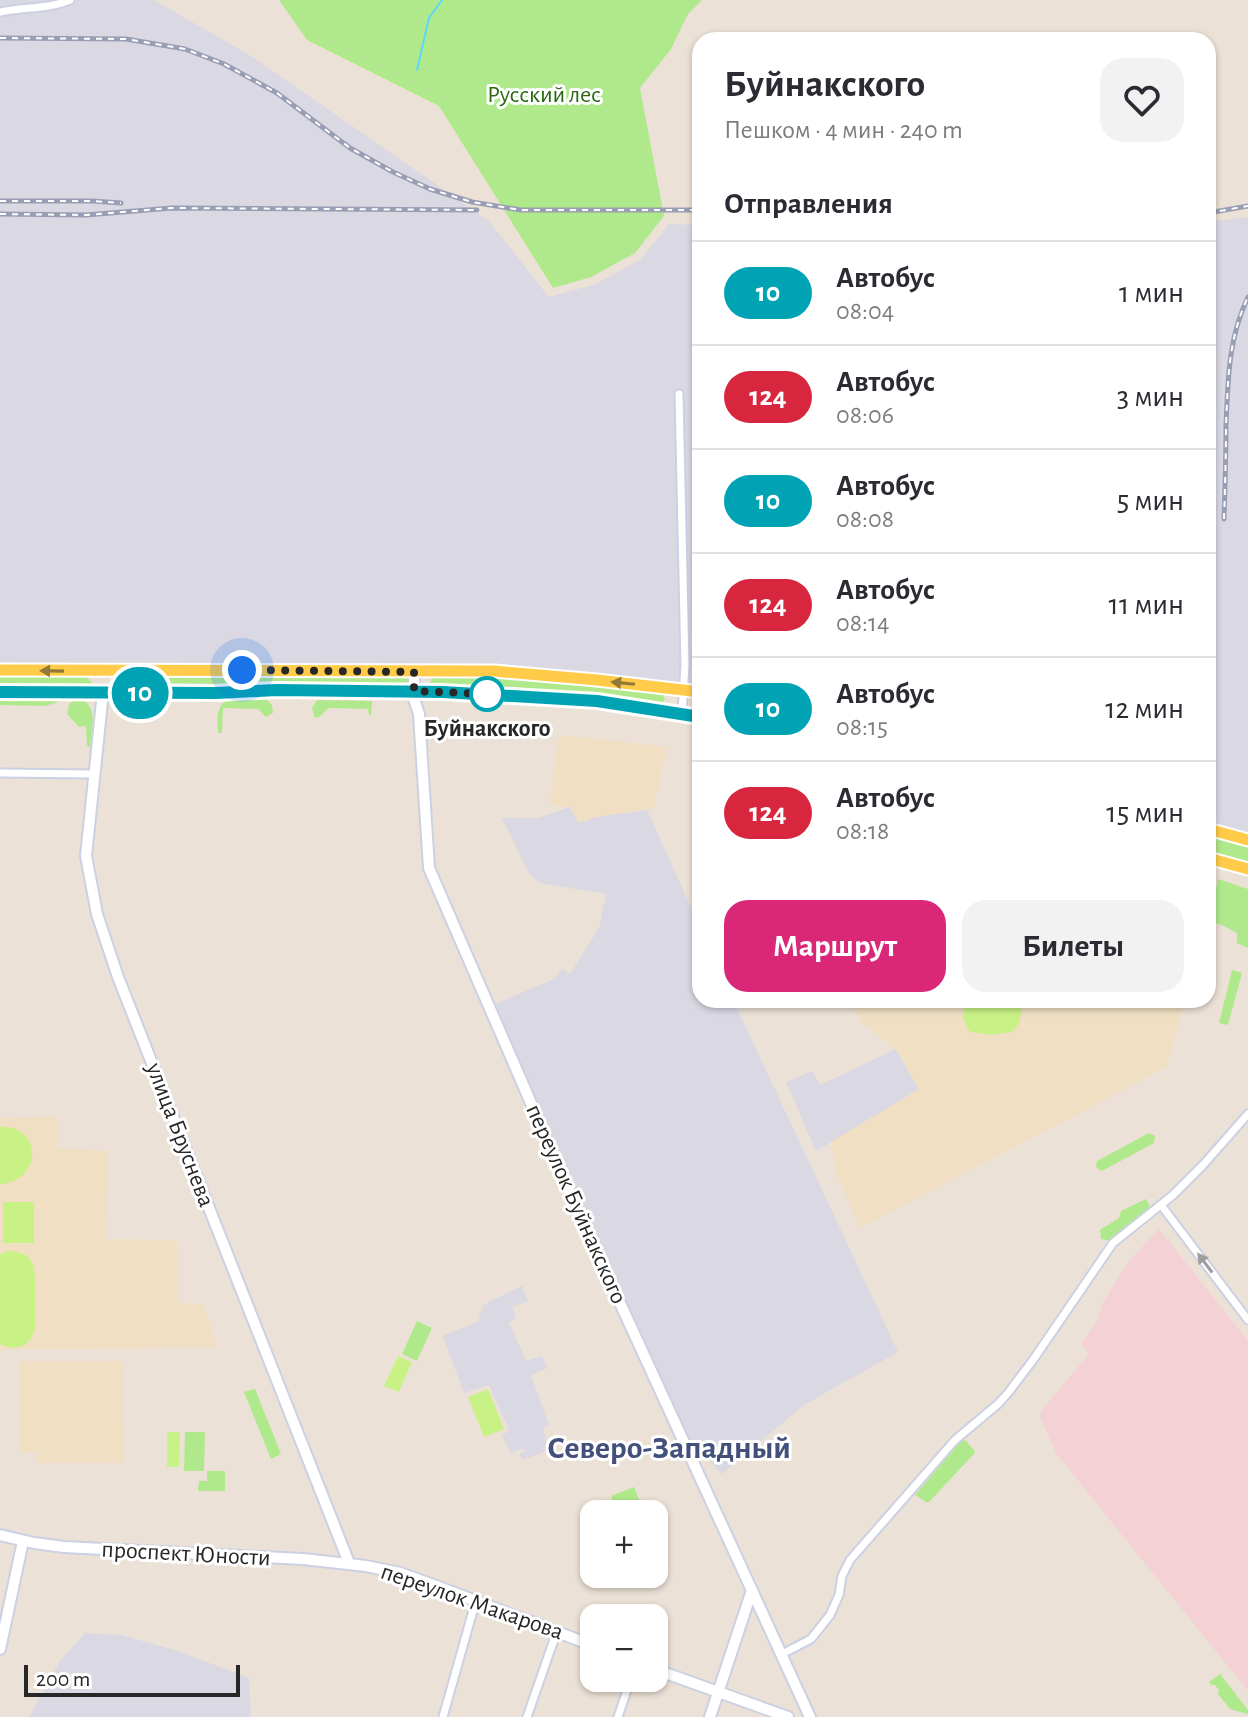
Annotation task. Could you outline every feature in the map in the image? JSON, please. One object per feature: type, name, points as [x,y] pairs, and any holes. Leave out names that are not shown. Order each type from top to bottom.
[{"type":"main road","points":[[0,670],[525,673],[692,691]]},
{"type":"main road","points":[[103,692],[104,671]]},
{"type":"main road","points":[[0,692],[414,691],[566,698],[692,715]]},
{"type":"main road","points":[[1216,831],[1248,840]]},
{"type":"main road","points":[[1216,860],[1248,869]]},
{"type":"street","points":[[0,12],[19,7],[61,4],[70,0]]},
{"type":"street","points":[[679,394],[682,713]]},
{"type":"street","name":"переулок Буйнакского","points":[[414,672],[429,868],[576,1207],[810,1717]]},
{"type":"street","name":"улица Бруснева","points":[[103,692],[86,856],[98,917],[118,977],[349,1563]]},
{"type":"street","points":[[0,773],[94,774]]},
{"type":"street","points":[[782,1654],[811,1639],[830,1615],[850,1560],[955,1440],[1008,1393],[1113,1243],[1161,1205],[1203,1165],[1248,1114]]},
{"type":"street","points":[[1161,1205],[1248,1320]]},
{"type":"street","name":"проспект Юности","points":[[0,1535],[87,1549],[349,1563]]},
{"type":"street","points":[[0,1649],[23,1541]]},
{"type":"street","name":"переулок Макарова","points":[[349,1563],[400,1573],[580,1640]]},
{"type":"street","points":[[710,1717],[752,1590]]},
{"type":"street","points":[[443,1717],[476,1600]]},
{"type":"street","points":[[527,1717],[557,1631]]},
{"type":"street","points":[[668,1674],[788,1717]]},
{"type":"street","points":[[618,1717],[626,1692]]},
{"type":"shaded area","points":[[0,0],[154,0],[251,56],[489,221],[549,297],[596,284],[641,259],[669,224],[692,225],[692,684],[543,669],[266,663],[0,663]]},
{"type":"shaded area","points":[[1248,217],[1248,836],[1216,827],[1216,221]]},
{"type":"shaded area","points":[[559,735],[667,747],[654,808],[596,817],[579,823],[570,807],[549,805]]},
{"type":"shaded area","points":[[570,807],[579,823],[596,817],[647,810],[692,909],[692,1008],[737,1008],[898,1352],[804,1405],[722,1474],[685,1435],[493,1005],[554,979],[562,969],[570,974],[599,928],[606,894],[539,883],[528,871],[502,818],[538,818]]},
{"type":"shaded area","points":[[853,1008],[1183,1008],[1167,1067],[860,1228],[837,1176],[831,1142],[919,1089],[896,1049],[863,1024]]},
{"type":"shaded area","points":[[896,1049],[919,1090],[816,1151],[786,1082],[812,1071],[820,1085]]},
{"type":"shaded area","points":[[58,1117],[57,1148],[108,1151],[105,1239],[177,1240],[178,1303],[203,1304],[218,1347],[0,1350],[0,1118]]},
{"type":"shaded area","points":[[1159,1229],[1248,1341],[1248,1691],[1056,1453],[1040,1417],[1042,1410],[1089,1354],[1081,1344],[1099,1319],[1102,1304],[1130,1260]]},
{"type":"shaded area","points":[[522,1286],[528,1301],[512,1307],[516,1319],[509,1322],[526,1361],[542,1356],[547,1368],[531,1375],[549,1425],[543,1428],[548,1450],[523,1460],[519,1454],[525,1451],[524,1448],[511,1453],[502,1436],[509,1430],[489,1385],[464,1393],[443,1336],[478,1322],[483,1306]]},
{"type":"shaded area","points":[[19,1361],[122,1361],[123,1463],[38,1463],[38,1453],[19,1453]]},
{"type":"shaded area","points":[[85,1633],[121,1635],[178,1651],[249,1678],[251,1717],[29,1717],[60,1661]]},
{"type":"green space","name":"Русский лес","points":[[279,0],[702,0],[688,14],[671,49],[640,88],[664,216],[635,253],[591,277],[553,288],[439,106],[307,40]]},
{"type":"green space","points":[[117,674],[405,677],[408,682],[405,685],[117,683]]},
{"type":"green space","points":[[0,677],[87,677],[92,683],[87,687],[0,686]]},
{"type":"green space","points":[[432,677],[506,678],[662,694],[665,699],[662,703],[605,696],[434,686],[430,683]]},
{"type":"green space","points":[[0,698],[53,698],[58,702],[45,706],[0,705]]},
{"type":"green space","points":[[76,698],[89,705],[92,711],[90,747],[87,745],[86,726],[79,727],[67,714],[69,704]]},
{"type":"green space","points":[[227,700],[267,700],[272,705],[273,713],[266,717],[258,709],[223,708],[222,733],[218,733],[219,710]]},
{"type":"green space","points":[[317,700],[372,701],[371,715],[368,709],[329,708],[315,718],[312,708]]},
{"type":"green space","points":[[1216,837],[1248,846],[1248,862],[1216,853]]},
{"type":"green space","points":[[1218,879],[1248,889],[1248,948],[1237,943],[1237,933],[1216,923]]},
{"type":"green space","points":[[1232,970],[1242,973],[1228,1025],[1219,1023]]},
{"type":"green space","points":[[965,1008],[1022,1008],[1014,1031],[1002,1033],[969,1031],[963,1017]]},
{"type":"green space","points":[[0,1127],[23,1133],[29,1141],[32,1159],[22,1176],[0,1184]]},
{"type":"green space","points":[[1149,1133],[1155,1136],[1154,1143],[1102,1171],[1096,1167],[1097,1161]]},
{"type":"green space","points":[[1146,1199],[1150,1206],[1158,1204],[1111,1241],[1101,1239],[1100,1230],[1119,1218],[1121,1211]]},
{"type":"green space","points":[[3,1202],[34,1202],[34,1243],[3,1243]]},
{"type":"green space","points":[[8,1251],[29,1258],[35,1277],[35,1327],[27,1343],[12,1348],[0,1344],[0,1254]]},
{"type":"green space","points":[[417,1321],[432,1328],[417,1361],[402,1354]]},
{"type":"green space","points":[[398,1356],[412,1362],[399,1392],[384,1386]]},
{"type":"green space","points":[[255,1389],[281,1454],[271,1459],[244,1392]]},
{"type":"green space","points":[[488,1389],[504,1429],[484,1437],[468,1397]]},
{"type":"green space","points":[[167,1432],[180,1432],[179,1467],[167,1467]]},
{"type":"green space","points":[[185,1432],[205,1432],[204,1471],[184,1471]]},
{"type":"green space","points":[[965,1440],[975,1453],[929,1502],[915,1495],[961,1441]]},
{"type":"green space","points":[[207,1471],[225,1471],[225,1491],[198,1491],[199,1481],[207,1481]]},
{"type":"green space","points":[[634,1487],[639,1500],[613,1500],[611,1496]]},
{"type":"green space","points":[[1220,1674],[1248,1714],[1230,1709],[1218,1694],[1219,1690],[1211,1685],[1209,1682]]},
{"type":"waterway","points":[[417,70],[429,18],[442,0]]},
{"type":"railway","points":[[0,38],[126,39],[185,49],[224,64],[277,93],[350,148],[393,172],[430,189],[472,202],[521,210],[692,210]]},
{"type":"railway","points":[[0,201],[121,203]]},
{"type":"railway","points":[[1216,212],[1248,206]]},
{"type":"railway","points":[[0,214],[86,215],[172,208],[477,210]]},
{"type":"railway","points":[[1224,519],[1230,360],[1236,328],[1248,297]]},
{"type":"bus line","name":"10","points":[[0,692],[443,692],[566,698],[692,715]]},
{"type":"place","name":"Буйнакского","points":[[487,694]]},
{"type":"district","name":"Северо-Западный","points":[[669,1448]]},
{"type":"route","points":[[242,670],[414,672],[414,691],[487,694]]}]
